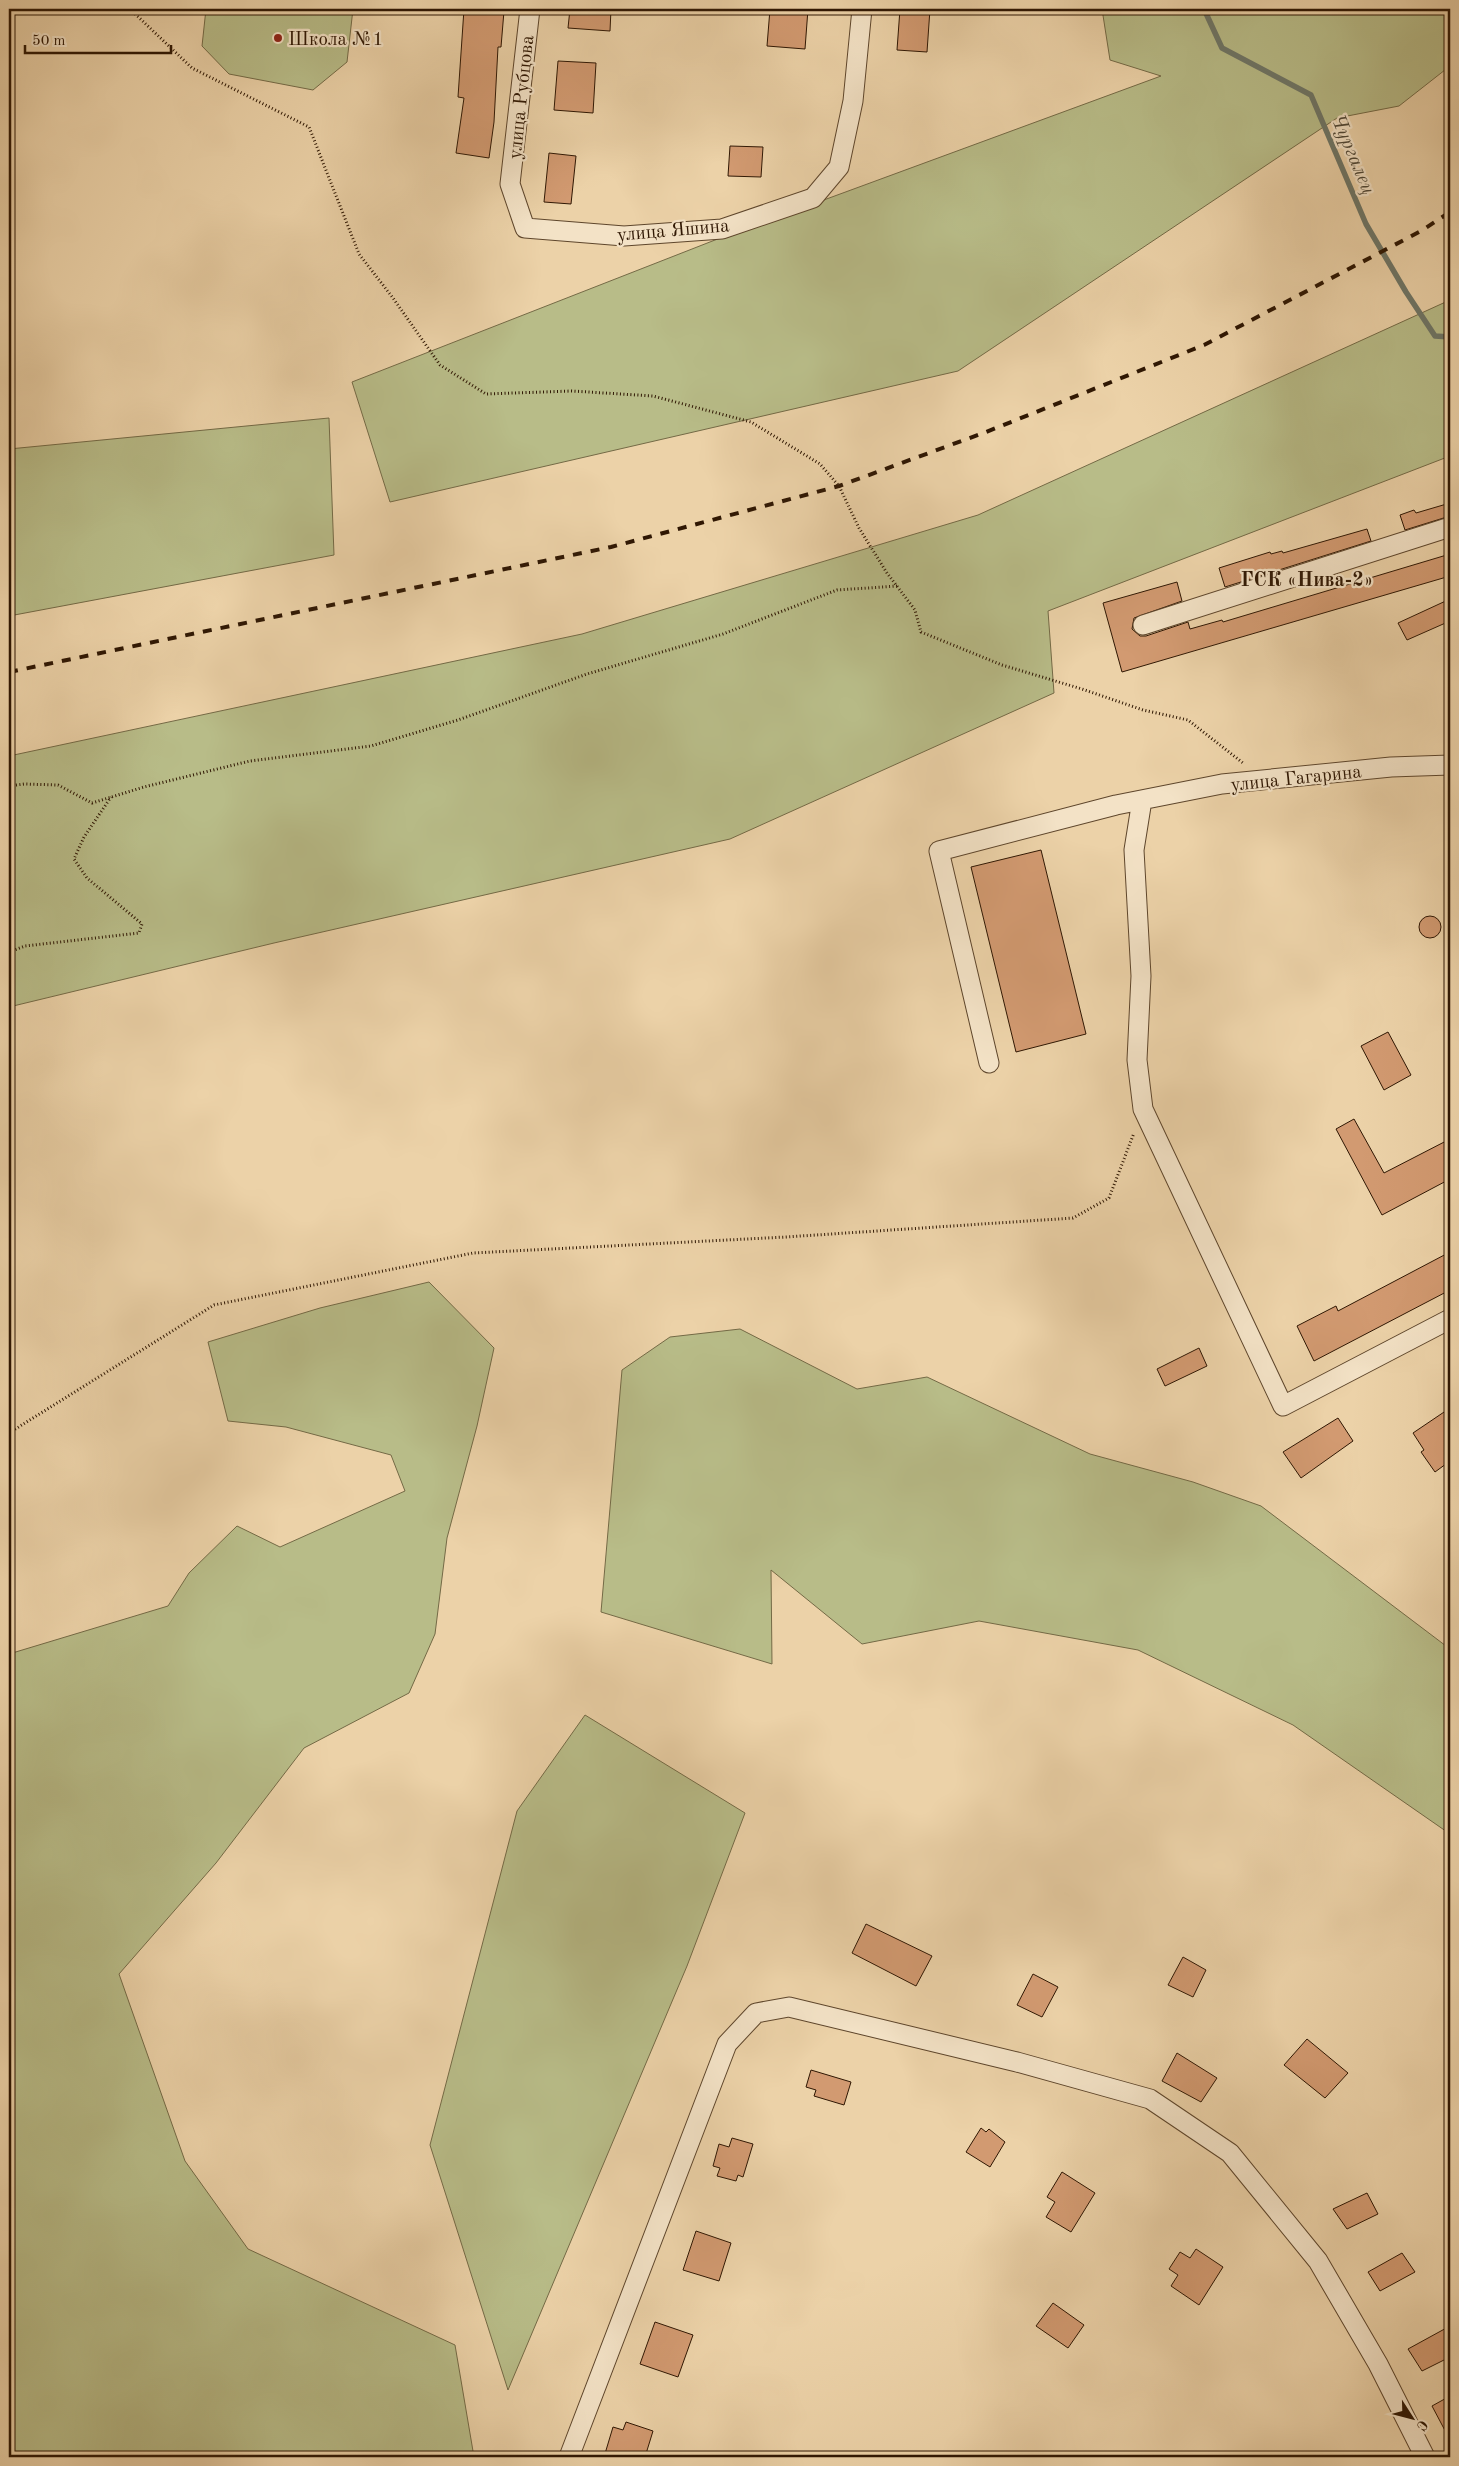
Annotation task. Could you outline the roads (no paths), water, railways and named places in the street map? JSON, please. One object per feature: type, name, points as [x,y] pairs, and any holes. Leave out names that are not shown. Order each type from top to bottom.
[{"type":"street","name":"улица Рубцова","points":[[510,184],[530,9]]},
{"type":"street","name":"улица Яшина","points":[[510,184],[526,228],[624,236],[722,229],[814,198],[839,167],[853,101],[862,9]]},
{"type":"street","points":[[1143,625],[1450,527]]},
{"type":"street","name":"улица Гагарина","points":[[989,1063],[939,851],[1142,800],[1222,784],[1391,767],[1450,765]]},
{"type":"street","points":[[1142,800],[1134,850],[1141,976],[1137,1060],[1143,1109],[1283,1406],[1450,1319]]},
{"type":"street","points":[[569,2457],[727,2044],[756,2014],[789,2007],[1017,2062],[1150,2099],[1230,2152],[1318,2261],[1378,2364],[1425,2457]]},
{"type":"waterway","name":"Чургалец","points":[[1204,9],[1222,48],[1311,95],[1366,224],[1406,292],[1435,336],[1450,337]]},
{"type":"railway","points":[[9,672],[611,547],[839,486],[986,432],[1204,345],[1421,231],[1450,212]]},
{"type":"place","name":"Школа №1","points":[[278,38]]},
{"type":"district","name":"ГСК «Нива-2»","points":[[1307,579]]}]
